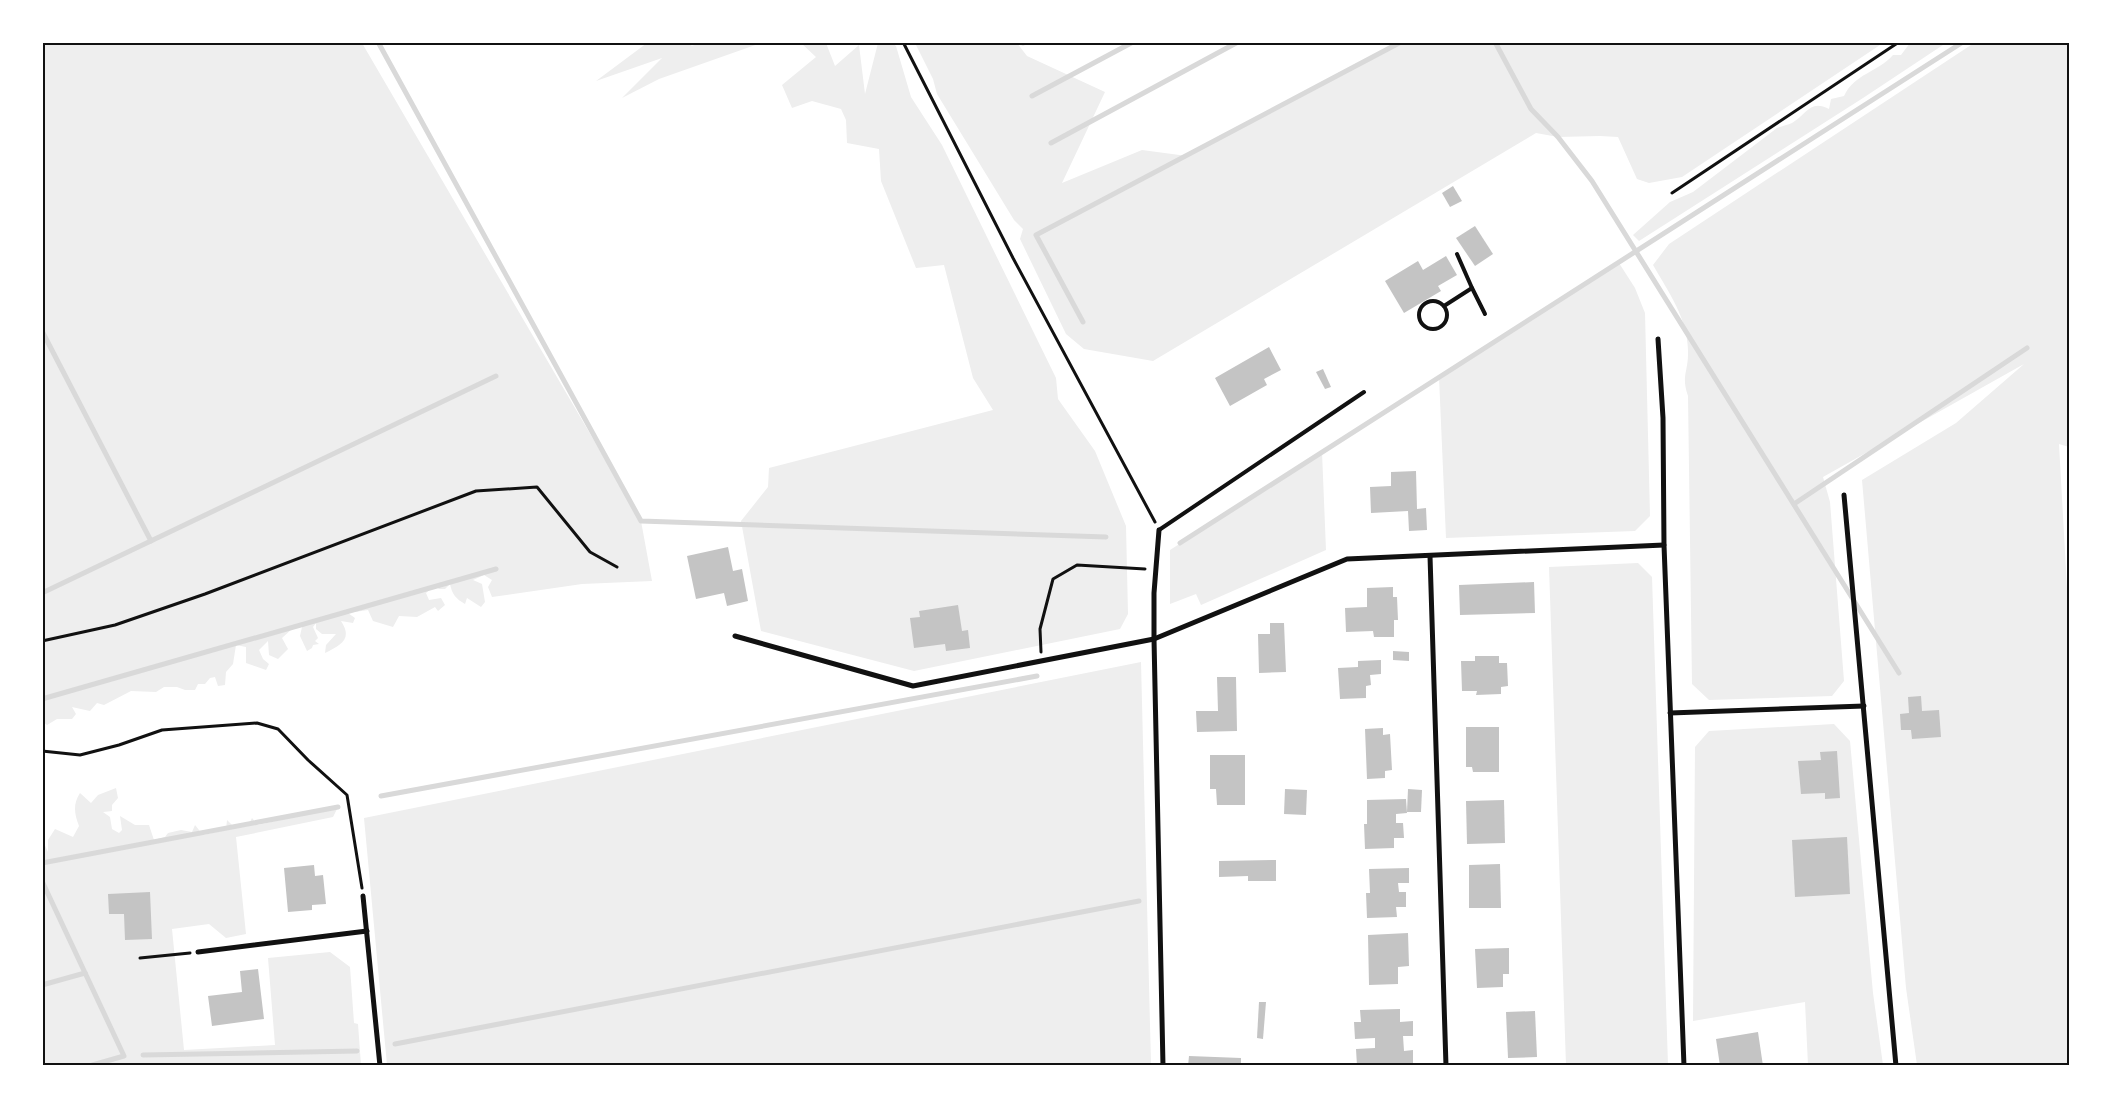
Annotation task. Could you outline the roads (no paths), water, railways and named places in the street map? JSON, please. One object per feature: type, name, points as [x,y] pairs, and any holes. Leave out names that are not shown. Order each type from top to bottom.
[{"type":"street","points":[[1658,339],[1663,418],[1664,545],[1684,1066]]},
{"type":"street","points":[[1844,494],[1896,1066]]},
{"type":"street","points":[[1159,530],[1154,639],[1163,1066]]},
{"type":"street","points":[[735,636],[913,686],[1154,639],[1347,559],[1664,545]]},
{"type":"street","points":[[1430,556],[1446,1066]]},
{"type":"street","points":[[1670,713],[1864,706]]},
{"type":"street","points":[[363,896],[380,1066]]},
{"type":"street","points":[[198,952],[367,931]]},
{"type":"lane","points":[[1457,254],[1485,314]]},
{"type":"lane","points":[[1444,306],[1472,288]]},
{"type":"lane","points":[[1434,301],[1444,306],[1446,319],[1440,326],[1431,329],[1421,323],[1419,314],[1424,304],[1434,301]]},
{"type":"lane","points":[[1159,530],[1364,392]]},
{"type":"waterway","points":[[378,42],[641,521],[1106,537]]},
{"type":"waterway","points":[[1032,96],[1133,42]]},
{"type":"waterway","points":[[1051,143],[1238,42]]},
{"type":"waterway","points":[[1083,322],[1036,235],[1401,42]]},
{"type":"waterway","points":[[1495,42],[1531,109],[1558,137],[1592,181],[1899,673]]},
{"type":"waterway","points":[[1180,543],[1963,42]]},
{"type":"waterway","points":[[42,331],[151,541]]},
{"type":"waterway","points":[[1794,504],[2027,348]]},
{"type":"waterway","points":[[42,593],[496,376]]},
{"type":"waterway","points":[[42,699],[496,569]]},
{"type":"waterway","points":[[381,796],[1037,676]]},
{"type":"waterway","points":[[42,863],[338,807]]},
{"type":"waterway","points":[[42,881],[124,1056],[89,1066]]},
{"type":"waterway","points":[[395,1044],[1139,901]]},
{"type":"waterway","points":[[42,985],[85,973]]},
{"type":"waterway","points":[[143,1055],[357,1051]]}]
